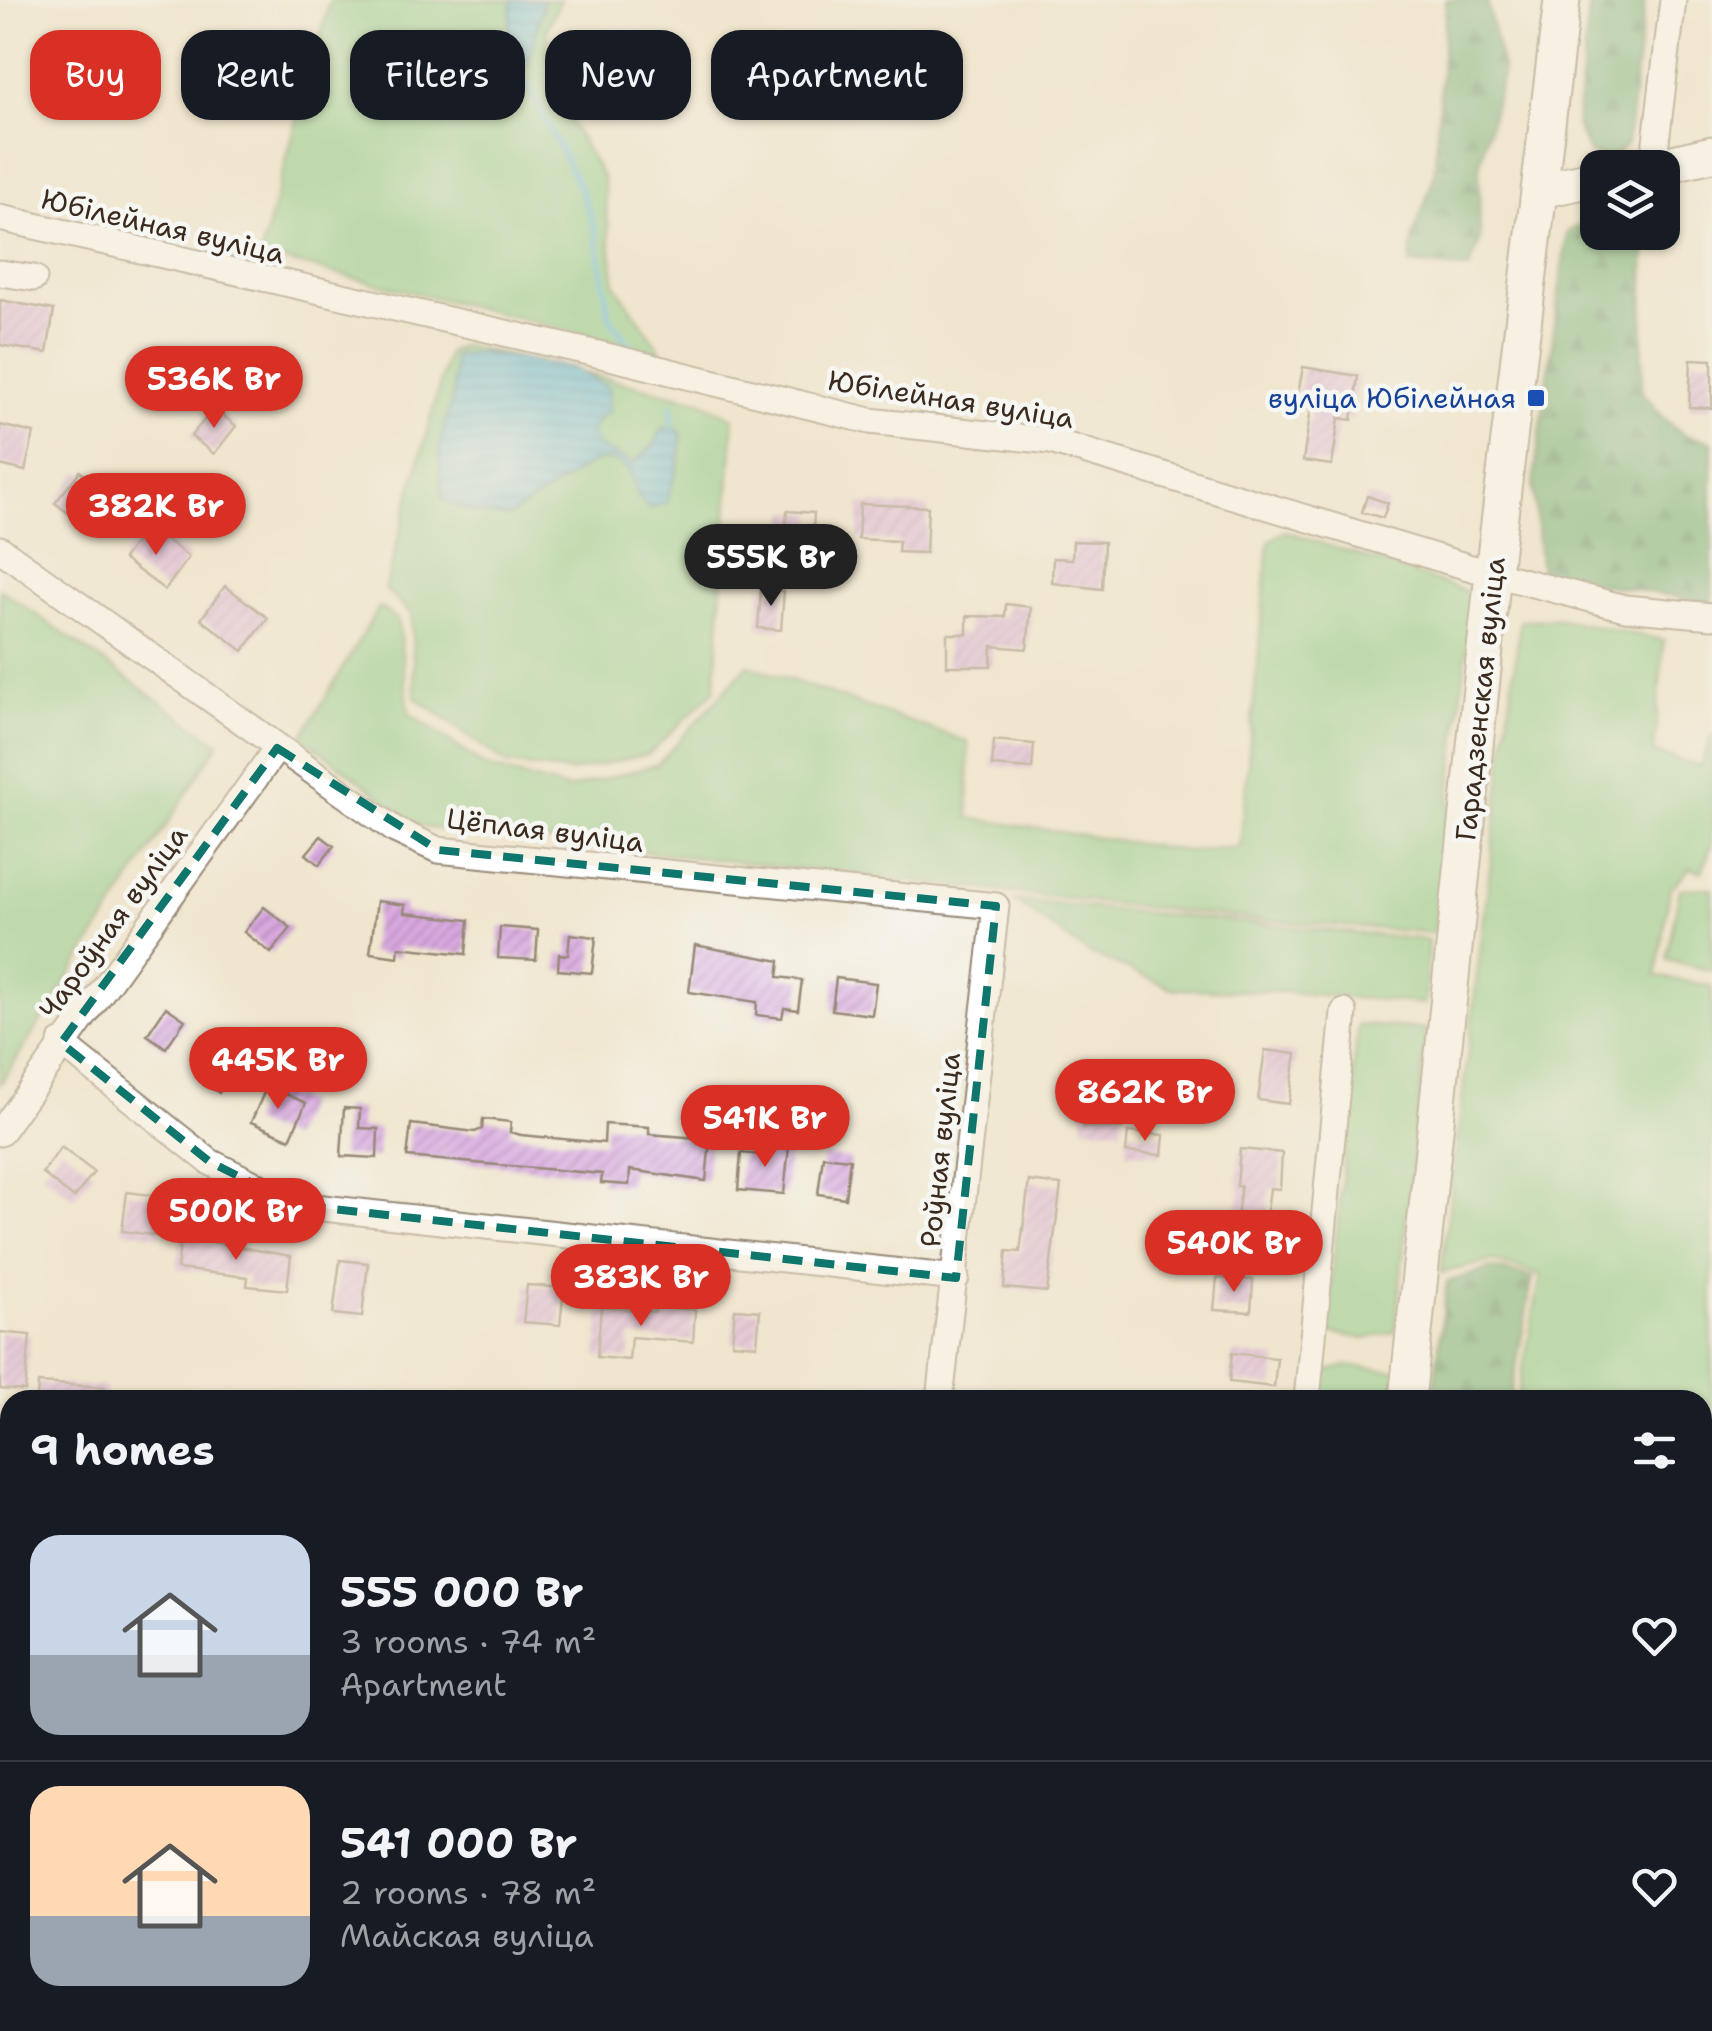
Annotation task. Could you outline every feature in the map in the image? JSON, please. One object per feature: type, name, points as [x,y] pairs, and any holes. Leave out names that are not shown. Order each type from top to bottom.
[{"type":"main road","name":"Гарадзенская вуліца","points":[[1408,1390],[1493,573],[1562,0]]},
{"type":"main road","points":[[1680,161],[1712,154]]},
{"type":"main road","points":[[1539,190],[1580,182]]},
{"type":"street","points":[[1654,150],[1673,0]]},
{"type":"street","name":"Юбілейная вуліца","points":[[0,218],[870,421],[1051,442],[1624,608],[1712,616]]},
{"type":"street","points":[[0,273],[34,278]]},
{"type":"street","name":"Цёплая вуліца","points":[[0,549],[395,830],[438,850],[996,906]]},
{"type":"street","name":"Чароўная вуліца","points":[[0,1132],[277,748]]},
{"type":"street","name":"Роўная вуліца","points":[[941,1390],[996,906]]},
{"type":"street","points":[[1308,1390],[1344,1012]]},
{"type":"street","points":[[61,1043],[210,1162],[296,1205],[956,1278]]},
{"type":"highlighted area","points":[[277,748],[438,850],[996,906],[956,1278],[296,1205],[210,1162],[61,1043]]},
{"type":"green space","points":[[330,0],[512,0],[509,30],[350,30],[350,120],[525,120],[525,39],[536,24],[544,0],[561,0],[545,30],[545,120],[569,120],[603,178],[615,284],[663,354],[260,255],[297,120],[330,120],[330,30],[322,30]]},
{"type":"green space","points":[[1446,0],[1487,0],[1503,72],[1479,167],[1480,241],[1469,270],[1410,264],[1413,236],[1434,176]]},
{"type":"green space","points":[[1590,0],[1645,0],[1627,144],[1620,150],[1587,150],[1576,126]]},
{"type":"green space","points":[[1580,225],[1580,250],[1645,250],[1642,391],[1663,418],[1685,435],[1712,441],[1712,603],[1541,574],[1533,485],[1567,232]]},
{"type":"green space","points":[[464,345],[699,400],[734,418],[715,690],[649,754],[570,772],[507,764],[415,697],[411,614],[385,589],[448,352]]},
{"type":"green space","points":[[1285,531],[1473,593],[1435,933],[1249,919],[421,827],[302,737],[379,607],[398,620],[409,713],[485,766],[568,789],[658,764],[748,665],[968,742],[969,818],[1186,851],[1240,847],[1269,541]]},
{"type":"green space","points":[[0,589],[219,743],[0,1085]]},
{"type":"green space","points":[[1556,618],[1664,640],[1654,753],[1701,766],[1712,734],[1712,843],[1702,872],[1690,868],[1670,889],[1656,976],[1712,986],[1712,1390],[1519,1390],[1541,1275],[1492,1261],[1441,1273],[1520,621]]},
{"type":"green space","points":[[1712,888],[1712,971],[1666,959],[1680,889]]},
{"type":"green space","points":[[1013,900],[1428,940],[1425,1004],[1283,992],[1174,989],[1088,953]]},
{"type":"green space","points":[[1358,1025],[1427,1029],[1395,1332],[1365,1339],[1326,1332]]},
{"type":"green space","points":[[1491,1268],[1533,1277],[1512,1390],[1433,1390],[1447,1282]]},
{"type":"green space","points":[[1346,1366],[1399,1371],[1396,1390],[1315,1390],[1317,1374]]},
{"type":"water","points":[[512,0],[544,0],[525,69],[525,30],[509,30]]},
{"type":"water","points":[[480,352],[572,367],[608,387],[609,413],[601,415],[591,431],[596,446],[633,463],[655,444],[661,430],[672,427],[682,434],[679,463],[666,503],[649,509],[638,496],[629,470],[611,460],[592,462],[509,517],[470,512],[442,499],[439,447],[453,394],[454,355]]},
{"type":"building","points":[[0,300],[54,310],[47,353],[0,345]]},
{"type":"building","points":[[1691,359],[1712,360],[1712,408],[1689,407]]},
{"type":"building","points":[[1303,367],[1358,376],[1352,420],[1339,418],[1332,465],[1303,461],[1311,408],[1296,406]]},
{"type":"building","points":[[214,408],[236,426],[214,454],[191,436]]},
{"type":"building","points":[[0,425],[34,433],[25,471],[0,465]]},
{"type":"building","points":[[80,471],[120,503],[96,534],[55,503]]},
{"type":"building","points":[[1367,496],[1388,503],[1383,518],[1362,512]]},
{"type":"building","points":[[860,504],[928,507],[926,553],[898,552],[899,541],[858,539]]},
{"type":"building","points":[[787,511],[814,513],[811,560],[783,557]]},
{"type":"building","points":[[148,526],[189,557],[165,590],[123,559]]},
{"type":"building","points":[[1073,541],[1104,542],[1102,589],[1052,583],[1053,558],[1072,559]]},
{"type":"building","points":[[225,586],[268,618],[243,651],[201,619]]},
{"type":"building","points":[[761,589],[784,591],[781,630],[758,628]]},
{"type":"building","points":[[1006,604],[1031,607],[1027,649],[992,646],[991,666],[947,666],[947,634],[967,634],[967,616],[1005,617]]},
{"type":"building","points":[[994,740],[1034,744],[1032,769],[992,766]]},
{"type":"building","points":[[321,836],[334,846],[319,865],[306,854]]},
{"type":"building","points":[[377,901],[405,905],[404,913],[469,920],[466,954],[399,947],[398,957],[370,953]]},
{"type":"building","points":[[264,907],[291,928],[271,953],[244,932]]},
{"type":"building","points":[[500,927],[538,930],[536,960],[498,958]]},
{"type":"building","points":[[570,934],[596,937],[592,973],[558,970],[559,954],[568,955]]},
{"type":"building","points":[[695,945],[780,961],[778,977],[802,980],[798,1010],[784,1008],[782,1018],[756,1015],[757,1002],[689,992]]},
{"type":"building","points":[[836,978],[876,983],[872,1015],[832,1010]]},
{"type":"building","points":[[166,1007],[185,1020],[166,1048],[147,1035]]},
{"type":"building","points":[[1265,1050],[1296,1054],[1289,1104],[1258,1100]]},
{"type":"building","points":[[215,1051],[238,1069],[219,1093],[196,1075]]},
{"type":"building","points":[[1085,1058],[1124,1059],[1122,1129],[1083,1127]]},
{"type":"building","points":[[267,1086],[306,1103],[290,1139],[251,1122]]},
{"type":"building","points":[[344,1108],[360,1109],[359,1128],[378,1129],[377,1158],[341,1156]]},
{"type":"building","points":[[483,1119],[511,1122],[510,1132],[521,1135],[604,1143],[605,1124],[649,1127],[649,1134],[710,1139],[706,1181],[630,1170],[629,1185],[601,1183],[602,1174],[407,1157],[411,1124],[475,1132],[482,1129]]},
{"type":"building","points":[[1128,1132],[1164,1135],[1162,1155],[1126,1152]]},
{"type":"building","points":[[762,1143],[789,1146],[784,1194],[738,1190],[741,1153],[761,1155]]},
{"type":"building","points":[[61,1147],[94,1172],[74,1198],[42,1173]]},
{"type":"building","points":[[1240,1149],[1282,1153],[1280,1189],[1270,1188],[1263,1243],[1234,1240],[1241,1186],[1237,1186]]},
{"type":"building","points":[[823,1156],[850,1159],[845,1198],[818,1194]]},
{"type":"building","points":[[1029,1181],[1061,1185],[1047,1292],[1004,1288],[1007,1251],[1020,1252]]},
{"type":"building","points":[[127,1192],[166,1197],[160,1236],[122,1231]]},
{"type":"building","points":[[181,1237],[291,1256],[287,1290],[247,1286],[248,1277],[177,1269]]},
{"type":"building","points":[[340,1260],[368,1263],[362,1317],[333,1314]]},
{"type":"building","points":[[1217,1278],[1253,1280],[1251,1312],[1214,1310]]},
{"type":"building","points":[[527,1285],[564,1288],[560,1325],[523,1322]]},
{"type":"building","points":[[601,1307],[655,1312],[656,1307],[695,1310],[693,1342],[631,1337],[629,1360],[597,1357]]},
{"type":"building","points":[[735,1309],[760,1311],[757,1345],[732,1343]]},
{"type":"building","points":[[0,1332],[30,1335],[25,1390],[0,1389]]},
{"type":"building","points":[[1232,1353],[1277,1358],[1274,1387],[1229,1382]]},
{"type":"building","points":[[38,1383],[105,1387],[105,1390],[38,1390]]},
{"type":"waterway","points":[[525,80],[580,189],[595,228],[609,316],[633,351]]},
{"type":"waterway","points":[[672,406],[672,427]]},
{"type":"place","name":"вуліца Юбілейная","points":[[1536,398]]}]
